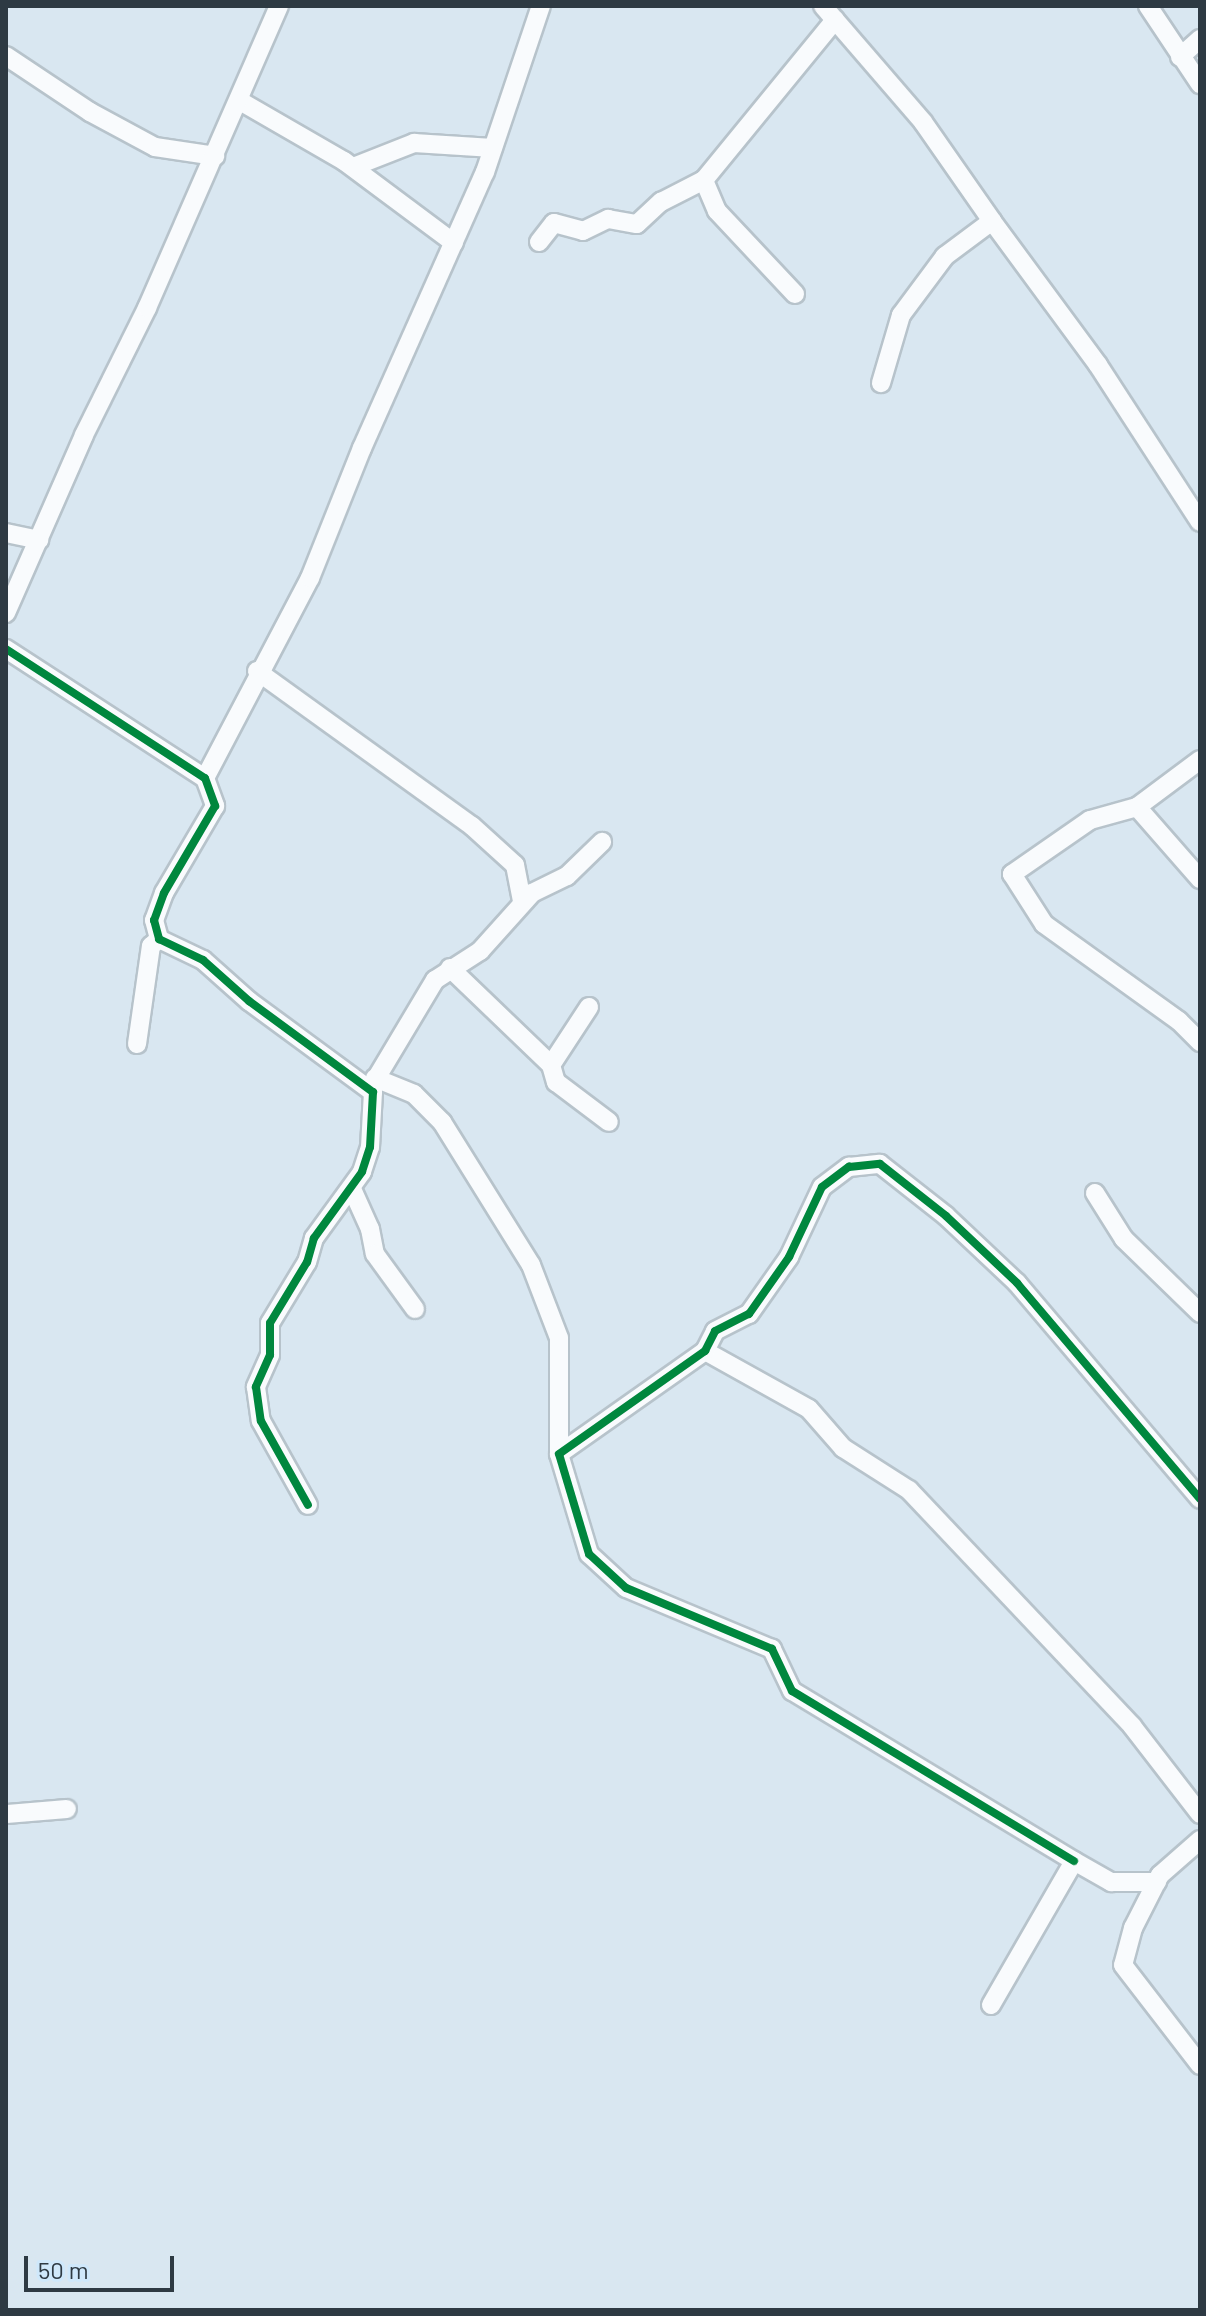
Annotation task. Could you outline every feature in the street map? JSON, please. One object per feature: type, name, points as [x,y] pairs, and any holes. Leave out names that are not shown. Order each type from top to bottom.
[{"type":"street","points":[[6,613],[240,101],[279,6]]},
{"type":"street","points":[[205,778],[257,671],[310,578],[493,148],[541,6]]},
{"type":"street","points":[[1148,6],[1200,84]]},
{"type":"street","points":[[539,242],[554,223],[583,231],[608,219],[637,224],[661,202],[704,180],[829,13],[923,122],[1098,365],[1200,522]]},
{"type":"street","points":[[1180,57],[1200,39]]},
{"type":"street","points":[[6,56],[90,112],[155,147],[215,156]]},
{"type":"street","points":[[240,101],[353,167],[454,243]]},
{"type":"street","points":[[353,167],[414,143],[493,148]]},
{"type":"street","points":[[704,180],[717,211],[795,294]]},
{"type":"street","points":[[881,383],[901,315],[945,256],[992,221]]},
{"type":"street","points":[[6,533],[39,540]]},
{"type":"street","points":[[6,649],[205,778],[215,806],[164,893],[154,920],[159,939],[203,960],[249,1001],[372,1084],[414,1094],[442,1122],[531,1265],[559,1338],[559,1454],[589,1554],[626,1588],[772,1649],[792,1691],[1074,1861],[1111,1882],[1157,1882]]},
{"type":"street","points":[[257,671],[472,826],[515,865],[522,902]]},
{"type":"street","points":[[1200,760],[1137,807],[1090,820],[1012,874],[1044,924],[1179,1021],[1200,1042]]},
{"type":"street","points":[[1137,807],[1200,879]]},
{"type":"street","points":[[308,1505],[261,1421],[256,1387],[270,1355],[270,1323],[307,1262],[314,1238],[352,1189],[370,1147],[372,1084],[409,1016],[450,968],[480,951],[522,902],[567,876],[602,842]]},
{"type":"street","points":[[137,1044],[151,946],[159,939]]},
{"type":"street","points":[[450,968],[551,1065],[556,1082],[609,1122]]},
{"type":"street","points":[[551,1065],[589,1007]]},
{"type":"street","points":[[559,1454],[705,1351],[715,1331],[749,1314],[789,1257],[822,1187],[849,1167],[880,1164],[946,1216],[1017,1283],[1200,1499]]},
{"type":"street","points":[[352,1189],[370,1229],[375,1254],[415,1309]]},
{"type":"street","points":[[1095,1193],[1124,1239],[1200,1313]]},
{"type":"street","points":[[705,1351],[809,1409],[843,1448],[918,1499],[1132,1726],[1200,1814]]},
{"type":"street","points":[[6,1814],[67,1809]]},
{"type":"street","points":[[1200,1840],[1157,1882],[1133,1928],[1123,1965],[1200,2065]]},
{"type":"street","points":[[991,2005],[1074,1861]]},
{"type":"cycle path","points":[[6,649],[205,778],[215,806],[164,893],[154,920],[159,939],[203,960],[249,1001],[373,1092],[370,1147],[362,1172],[314,1238],[307,1262],[270,1323],[270,1355],[256,1387],[261,1421],[308,1505]]},
{"type":"cycle path","points":[[1074,1861],[792,1691],[772,1649],[626,1588],[589,1554],[559,1454],[705,1351],[715,1331],[749,1314],[789,1257],[822,1187],[849,1167],[880,1164],[946,1216],[1017,1283],[1200,1499]]}]
